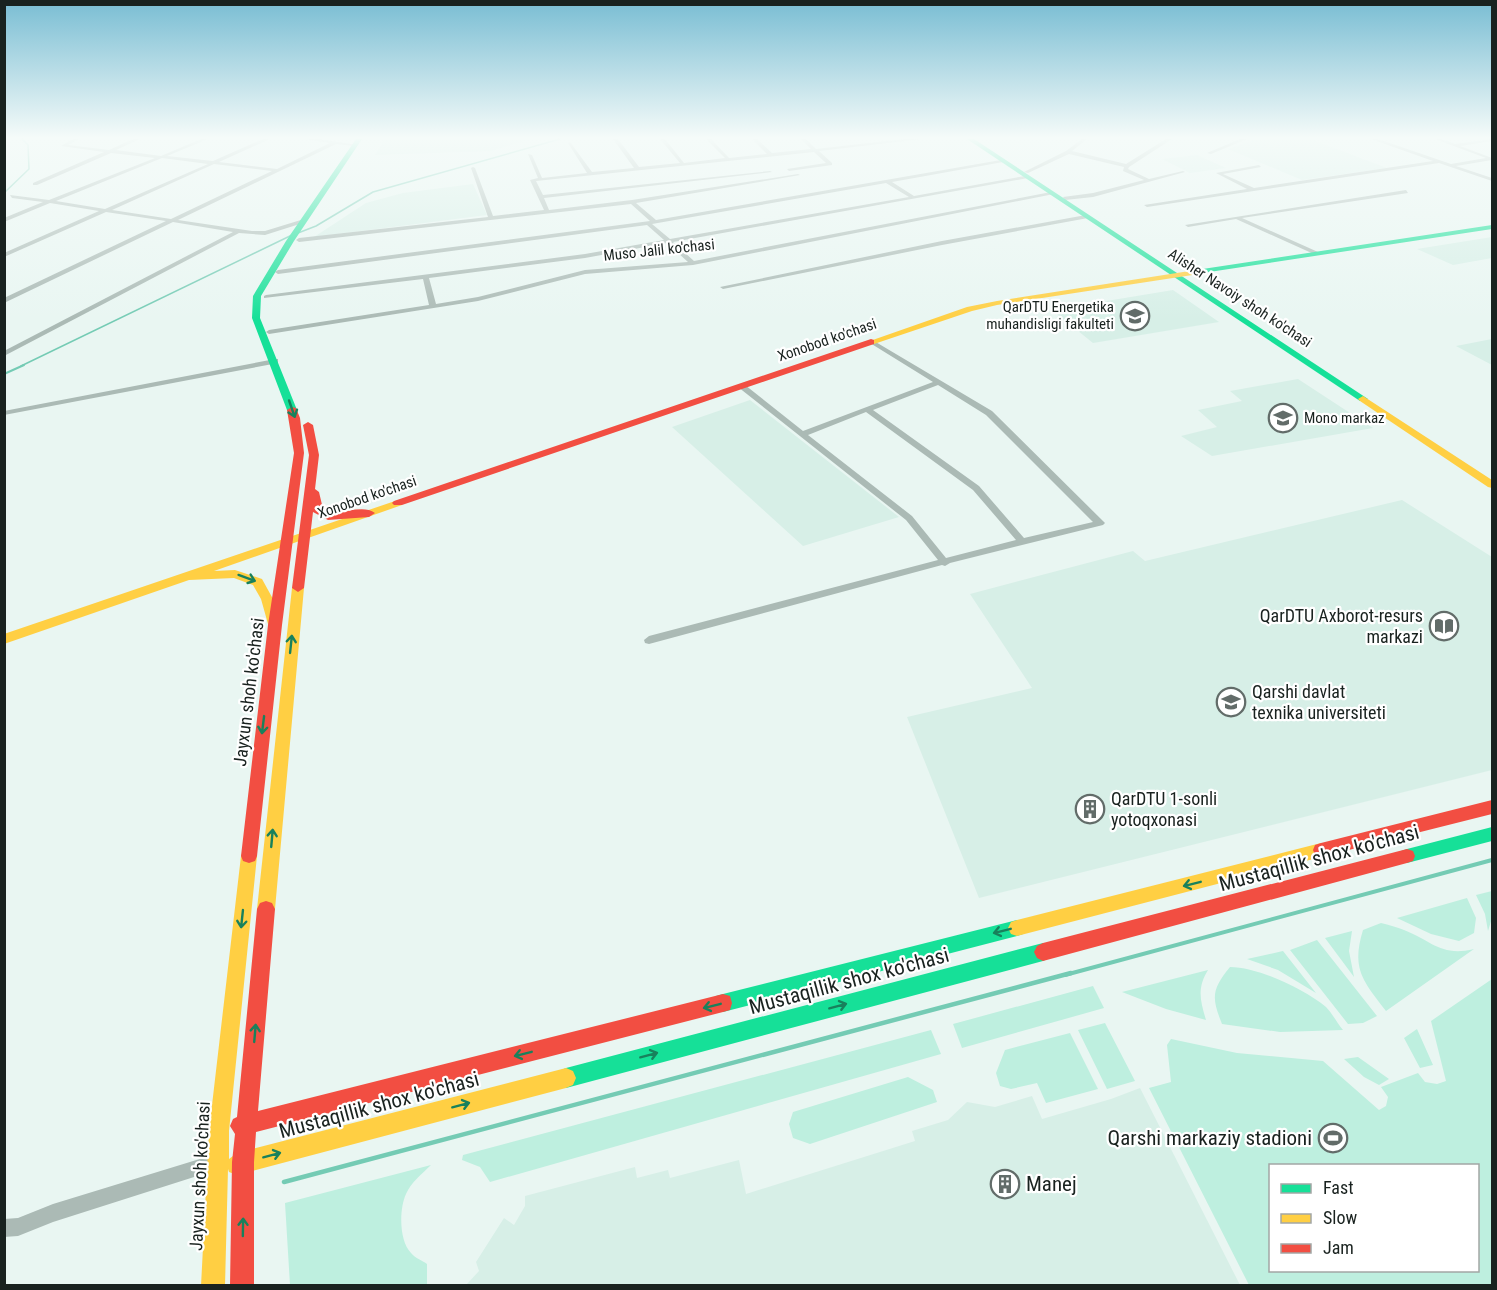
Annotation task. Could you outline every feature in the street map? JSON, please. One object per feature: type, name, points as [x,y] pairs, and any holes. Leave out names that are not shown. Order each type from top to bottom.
[{"type":"main road","name":"Jayxun shoh ko'chasi","points":[[213,1286],[219,1131],[275,625],[299,453],[295,418],[275,361],[264,341],[256,318],[257,296],[321,199]]},
{"type":"main road","name":"Alisher Navoiy shoh ko'chasi","points":[[1059,199],[1180,275],[1492,485]]},
{"type":"main road","name":"Alisher Navoiy shoh ko'chasi","points":[[1067,199],[1158,261]]},
{"type":"main road","name":"Xonobod ko'chasi","points":[[4,639],[872,342],[997,303],[1492,225]]},
{"type":"main road","name":"Jayxun shoh ko'chasi","points":[[242,1286],[243,1162],[280,750],[314,454],[306,416],[293,378],[269,332],[266,297],[295,240]]},
{"type":"main road","points":[[1137,281],[1158,272],[1158,261],[1183,267],[1226,267]]},
{"type":"main road","name":"Alisher Navoiy shoh ko'chasi","points":[[1287,346],[1492,476]]},
{"type":"main road","points":[[312,481],[318,511],[328,516],[344,517],[369,513]]},
{"type":"main road","points":[[190,576],[235,574],[258,582],[267,599],[275,625]]},
{"type":"main road","name":"Mustaqillik shox ko'chasi","points":[[219,1131],[1492,807]]},
{"type":"main road","points":[[1441,820],[1461,842]]},
{"type":"main road","name":"Mustaqillik shox ko'chasi","points":[[216,1167],[243,1162],[1492,834]]},
{"type":"street","points":[[28,199],[237,232],[265,233],[306,223]]},
{"type":"street","points":[[4,220],[58,199]]},
{"type":"street","points":[[4,255],[130,199]]},
{"type":"street","points":[[4,301],[216,199]]},
{"type":"street","points":[[484,199],[491,217]]},
{"type":"street","points":[[542,199],[547,211]]},
{"type":"street","points":[[612,199],[614,203]]},
{"type":"street","points":[[295,240],[649,199]]},
{"type":"street","points":[[278,272],[651,223],[785,199]]},
{"type":"street","points":[[266,297],[585,256],[907,199]]},
{"type":"street","name":"Muso Jalil ko'chasi","points":[[269,332],[498,295],[585,272],[693,263],[1024,199]]},
{"type":"street","points":[[1147,205],[1185,199]]},
{"type":"street","points":[[1188,225],[1359,199]]},
{"type":"street","points":[[632,202],[693,263]]},
{"type":"street","points":[[723,287],[1086,217]]},
{"type":"street","points":[[1236,218],[1316,253]]},
{"type":"street","points":[[4,354],[237,232]]},
{"type":"street","points":[[425,276],[433,306]]},
{"type":"street","points":[[649,640],[1022,541],[1100,523],[989,413],[872,342]]},
{"type":"street","points":[[4,413],[275,361]]},
{"type":"street","points":[[802,434],[939,382]]},
{"type":"street","points":[[742,387],[909,518],[945,563]]},
{"type":"street","points":[[867,409],[976,488],[1022,541]]},
{"type":"street","points":[[9,1230],[53,1213],[216,1167]]},
{"type":"shaded area","points":[[380,199],[480,199],[487,215],[314,237],[366,203]]},
{"type":"shaded area","points":[[1492,237],[1492,258],[1453,265],[1417,249]]},
{"type":"shaded area","name":"QarDTU Energetika muhandisligi fakulteti","points":[[1173,290],[1219,322],[1093,343],[1052,310]]},
{"type":"shaded area","points":[[1492,339],[1492,365],[1456,346]]},
{"type":"shaded area","name":"Mono markaz","points":[[1298,379],[1373,428],[1212,456],[1181,436],[1217,427],[1198,410],[1242,401],[1230,391]]},
{"type":"shaded area","points":[[750,400],[899,517],[803,546],[672,427]]},
{"type":"shaded area","name":"Qarshi davlat texnika universiteti","points":[[1402,500],[1492,557],[1492,770],[979,898],[907,717],[1032,688],[970,594],[1133,551],[1145,561]]},
{"type":"shaded area","points":[[1140,1088],[1240,1285],[466,1285],[479,1271],[476,1262],[504,1218],[514,1225],[525,1206],[525,1196],[635,1167],[637,1178],[668,1170],[670,1178],[739,1160],[746,1194],[915,1141],[912,1131],[948,1120],[967,1102],[995,1107],[1032,1096],[1042,1119]]},
{"type":"green space","points":[[1492,891],[1492,918],[1488,931],[1485,914],[1476,895]]},
{"type":"green space","points":[[1467,898],[1476,918],[1474,933],[1459,941],[1431,934],[1397,918]]},
{"type":"green space","points":[[1381,923],[1414,934],[1437,947],[1453,951],[1474,949],[1386,1011],[1361,974],[1358,955],[1363,930]]},
{"type":"green space","points":[[1352,931],[1349,951],[1354,977],[1325,938]]},
{"type":"green space","points":[[1317,940],[1377,1016],[1363,1023],[1348,1024],[1290,950]]},
{"type":"green space","points":[[1283,951],[1316,993],[1278,970],[1247,959]]},
{"type":"green space","points":[[1230,967],[1267,975],[1306,993],[1326,1007],[1343,1030],[1280,1032],[1222,1024],[1216,1007],[1215,994],[1220,981]]},
{"type":"green space","points":[[1208,970],[1201,988],[1206,1020],[1166,1009],[1122,992]]},
{"type":"green space","name":"Qarshi markaziy stadioni","points":[[1492,979],[1492,1285],[1249,1285],[1149,1088],[1171,1082],[1167,1045],[1171,1039],[1237,1053],[1323,1061],[1379,1110],[1386,1106],[1388,1097],[1381,1087],[1418,1073],[1425,1082],[1437,1084],[1446,1081],[1431,1021]]},
{"type":"green space","points":[[1093,986],[1104,1008],[962,1048],[953,1024]]},
{"type":"green space","points":[[1105,1023],[1135,1081],[1107,1089],[1078,1030]]},
{"type":"green space","points":[[1417,1029],[1433,1065],[1420,1068],[1404,1038]]},
{"type":"green space","points":[[931,1030],[941,1054],[490,1182],[480,1167],[462,1160],[463,1155]]},
{"type":"green space","points":[[1070,1033],[1098,1089],[1046,1103],[1037,1083],[1011,1089],[1000,1086],[996,1073],[1005,1050]]},
{"type":"green space","points":[[1358,1057],[1389,1079],[1379,1085],[1364,1077],[1344,1059]]},
{"type":"green space","points":[[908,1077],[933,1090],[937,1102],[810,1144],[793,1138],[789,1124],[793,1112]]},
{"type":"green space","points":[[431,1165],[408,1190],[401,1216],[402,1233],[407,1248],[427,1264],[427,1285],[290,1285],[285,1203]]},
{"type":"waterway","points":[[298,233],[316,226],[361,199]]},
{"type":"waterway","points":[[21,366],[292,235]]},
{"type":"waterway","points":[[4,374],[24,365]]},
{"type":"waterway","points":[[1065,975],[1492,860]]},
{"type":"waterway","points":[[284,1182],[1071,973]]},
{"type":"traffic: fast","points":[[292,410],[256,318],[257,296],[318,199]]},
{"type":"traffic: fast","points":[[1061,199],[1363,399]]},
{"type":"traffic: fast","points":[[1196,272],[1492,227]]},
{"type":"traffic: fast","points":[[1407,856],[1492,834]]},
{"type":"traffic: fast","points":[[723,1003],[1017,928]]},
{"type":"traffic: fast","points":[[566,1078],[1043,952]]},
{"type":"traffic: slow","points":[[871,342],[970,309],[997,303],[1196,272]]},
{"type":"traffic: slow","points":[[1363,399],[1492,485]]},
{"type":"traffic: slow","points":[[4,639],[398,503]]},
{"type":"traffic: slow","points":[[190,576],[235,574],[258,582],[267,599],[273,621]]},
{"type":"traffic: slow","points":[[266,909],[298,588]]},
{"type":"traffic: slow","points":[[1017,928],[1321,850]]},
{"type":"traffic: slow","points":[[213,1286],[219,1131],[249,856]]},
{"type":"traffic: slow","points":[[237,1164],[566,1078]]},
{"type":"traffic: jam","points":[[398,503],[871,342]]},
{"type":"traffic: jam","points":[[249,856],[275,625],[299,453],[292,410]]},
{"type":"traffic: jam","points":[[298,588],[314,455],[308,425]]},
{"type":"traffic: jam","points":[[313,492],[318,511],[328,516],[369,513]]},
{"type":"traffic: jam","points":[[1321,850],[1492,807]]},
{"type":"traffic: jam","points":[[1043,952],[1407,856]]},
{"type":"traffic: jam","points":[[242,1286],[243,1162],[266,909]]},
{"type":"traffic: jam","points":[[240,1126],[723,1003]]},
{"type":"place","name":"QarDTU Energetika muhandisligi fakulteti","points":[[1135,316]]},
{"type":"place","name":"Mono markaz","points":[[1283,418]]},
{"type":"place","name":"QarDTU Axborot-resurs markazi","points":[[1444,626]]},
{"type":"place","name":"Qarshi davlat texnika universiteti","points":[[1231,702]]},
{"type":"place","name":"QarDTU 1-sonli yotoqxonasi","points":[[1090,809]]},
{"type":"place","name":"Qarshi markaziy stadioni","points":[[1333,1138]]},
{"type":"place","name":"Manej","points":[[1005,1184]]}]
